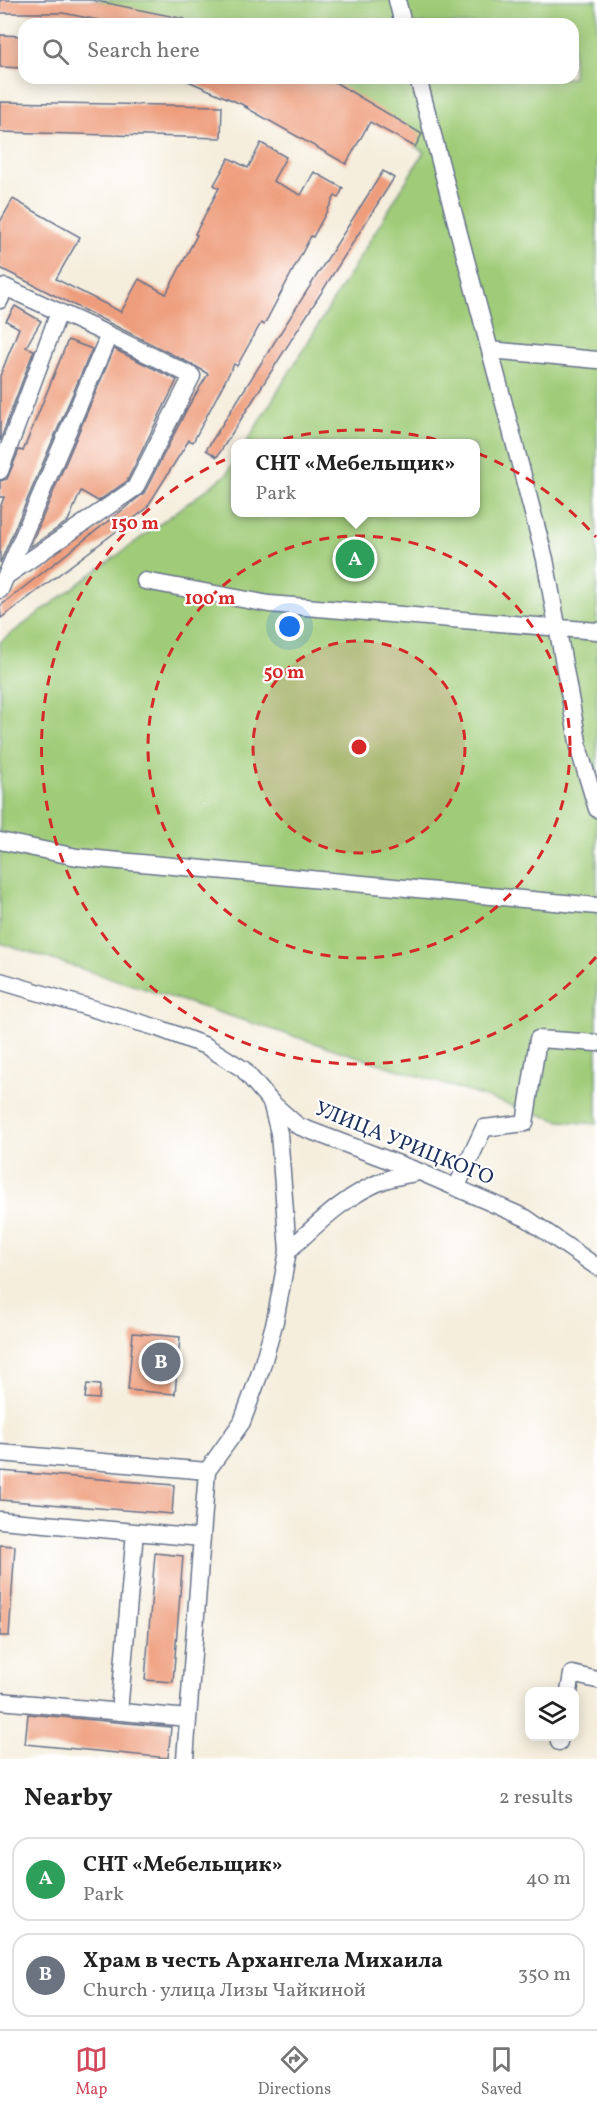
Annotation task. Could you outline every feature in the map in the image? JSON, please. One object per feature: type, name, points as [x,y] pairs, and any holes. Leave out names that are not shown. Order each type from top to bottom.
[{"type":"street","points":[[397,0],[402,18]]},
{"type":"street","points":[[420,84],[545,559],[580,753],[597,809]]},
{"type":"street","points":[[0,300],[5,287],[192,376],[135,488],[3,584]]},
{"type":"street","points":[[0,471],[59,312]]},
{"type":"street","points":[[3,584],[109,335]]},
{"type":"street","points":[[490,350],[597,360]]},
{"type":"street","points":[[145,581],[268,604],[597,631]]},
{"type":"street","points":[[0,841],[78,857],[597,906]]},
{"type":"street","name":"УЛИЦА УРИЦКОГО","points":[[0,981],[158,1028],[206,1046],[243,1069],[271,1102],[298,1126],[420,1172],[526,1218],[597,1266]]},
{"type":"street","points":[[456,1188],[484,1128],[525,1123],[538,1039],[597,1043]]},
{"type":"street","points":[[185,1759],[207,1471],[242,1422],[275,1321],[288,1251],[279,1132],[271,1102]]},
{"type":"street","points":[[288,1251],[328,1214],[358,1194],[387,1180],[420,1172]]},
{"type":"street","points":[[0,1453],[207,1471]]},
{"type":"street","points":[[0,1520],[202,1538]]},
{"type":"street","points":[[119,1712],[135,1532]]},
{"type":"street","points":[[570,1687],[572,1674],[597,1680]]},
{"type":"street","points":[[0,1701],[188,1718]]},
{"type":"green space","points":[[61,0],[597,0],[597,1124],[560,1121],[0,943],[0,642],[226,475],[231,467],[231,517],[480,517],[480,439],[248,439],[424,152],[317,84],[579,84],[579,18],[149,18]]},
{"type":"building","points":[[0,0],[92,0],[180,18],[88,18],[63,13],[0,13]]},
{"type":"building","points":[[0,35],[18,36],[18,68],[0,67]]},
{"type":"building","points":[[195,84],[338,84],[422,134],[415,147],[370,122],[346,164],[245,107],[248,107]]},
{"type":"building","points":[[0,102],[222,106],[221,138],[0,132]]},
{"type":"building","points":[[261,143],[286,157],[273,181],[301,195],[314,172],[343,188],[338,198],[335,196],[313,237],[311,236],[264,325],[261,323],[237,366],[234,364],[193,442],[189,440],[146,509],[1,618],[0,606],[144,493],[188,407],[208,374],[0,268],[0,222],[13,199],[80,237],[56,279],[121,312],[139,279],[166,294],[219,188],[214,185],[229,158],[248,168]]},
{"type":"building","points":[[383,171],[394,178],[217,457],[206,450]]},
{"type":"building","points":[[15,306],[41,321],[26,347],[34,350],[0,441],[0,376],[19,328],[6,321]]},
{"type":"building","points":[[68,340],[92,349],[0,563],[0,508],[4,497],[0,497],[0,481],[7,479],[19,450],[23,451]]},
{"type":"building","points":[[114,349],[177,380],[127,481],[98,501],[81,491],[68,521],[30,547]]},
{"type":"building","points":[[133,1333],[180,1337],[175,1394],[128,1390]]},
{"type":"building","points":[[87,1384],[100,1385],[99,1399],[85,1398]]},
{"type":"building","points":[[0,1471],[174,1485],[172,1514],[0,1500]]},
{"type":"building","points":[[0,1545],[15,1546],[9,1636],[0,1636]]},
{"type":"building","points":[[155,1553],[183,1556],[173,1682],[145,1680]]},
{"type":"building","points":[[28,1714],[171,1727],[168,1758],[25,1744]]},
{"type":"place","name":"СНТ «Мебельщик»","points":[[355,559]]},
{"type":"place","name":"Храм в честь Архангела Михаила","points":[[161,1362]]}]
